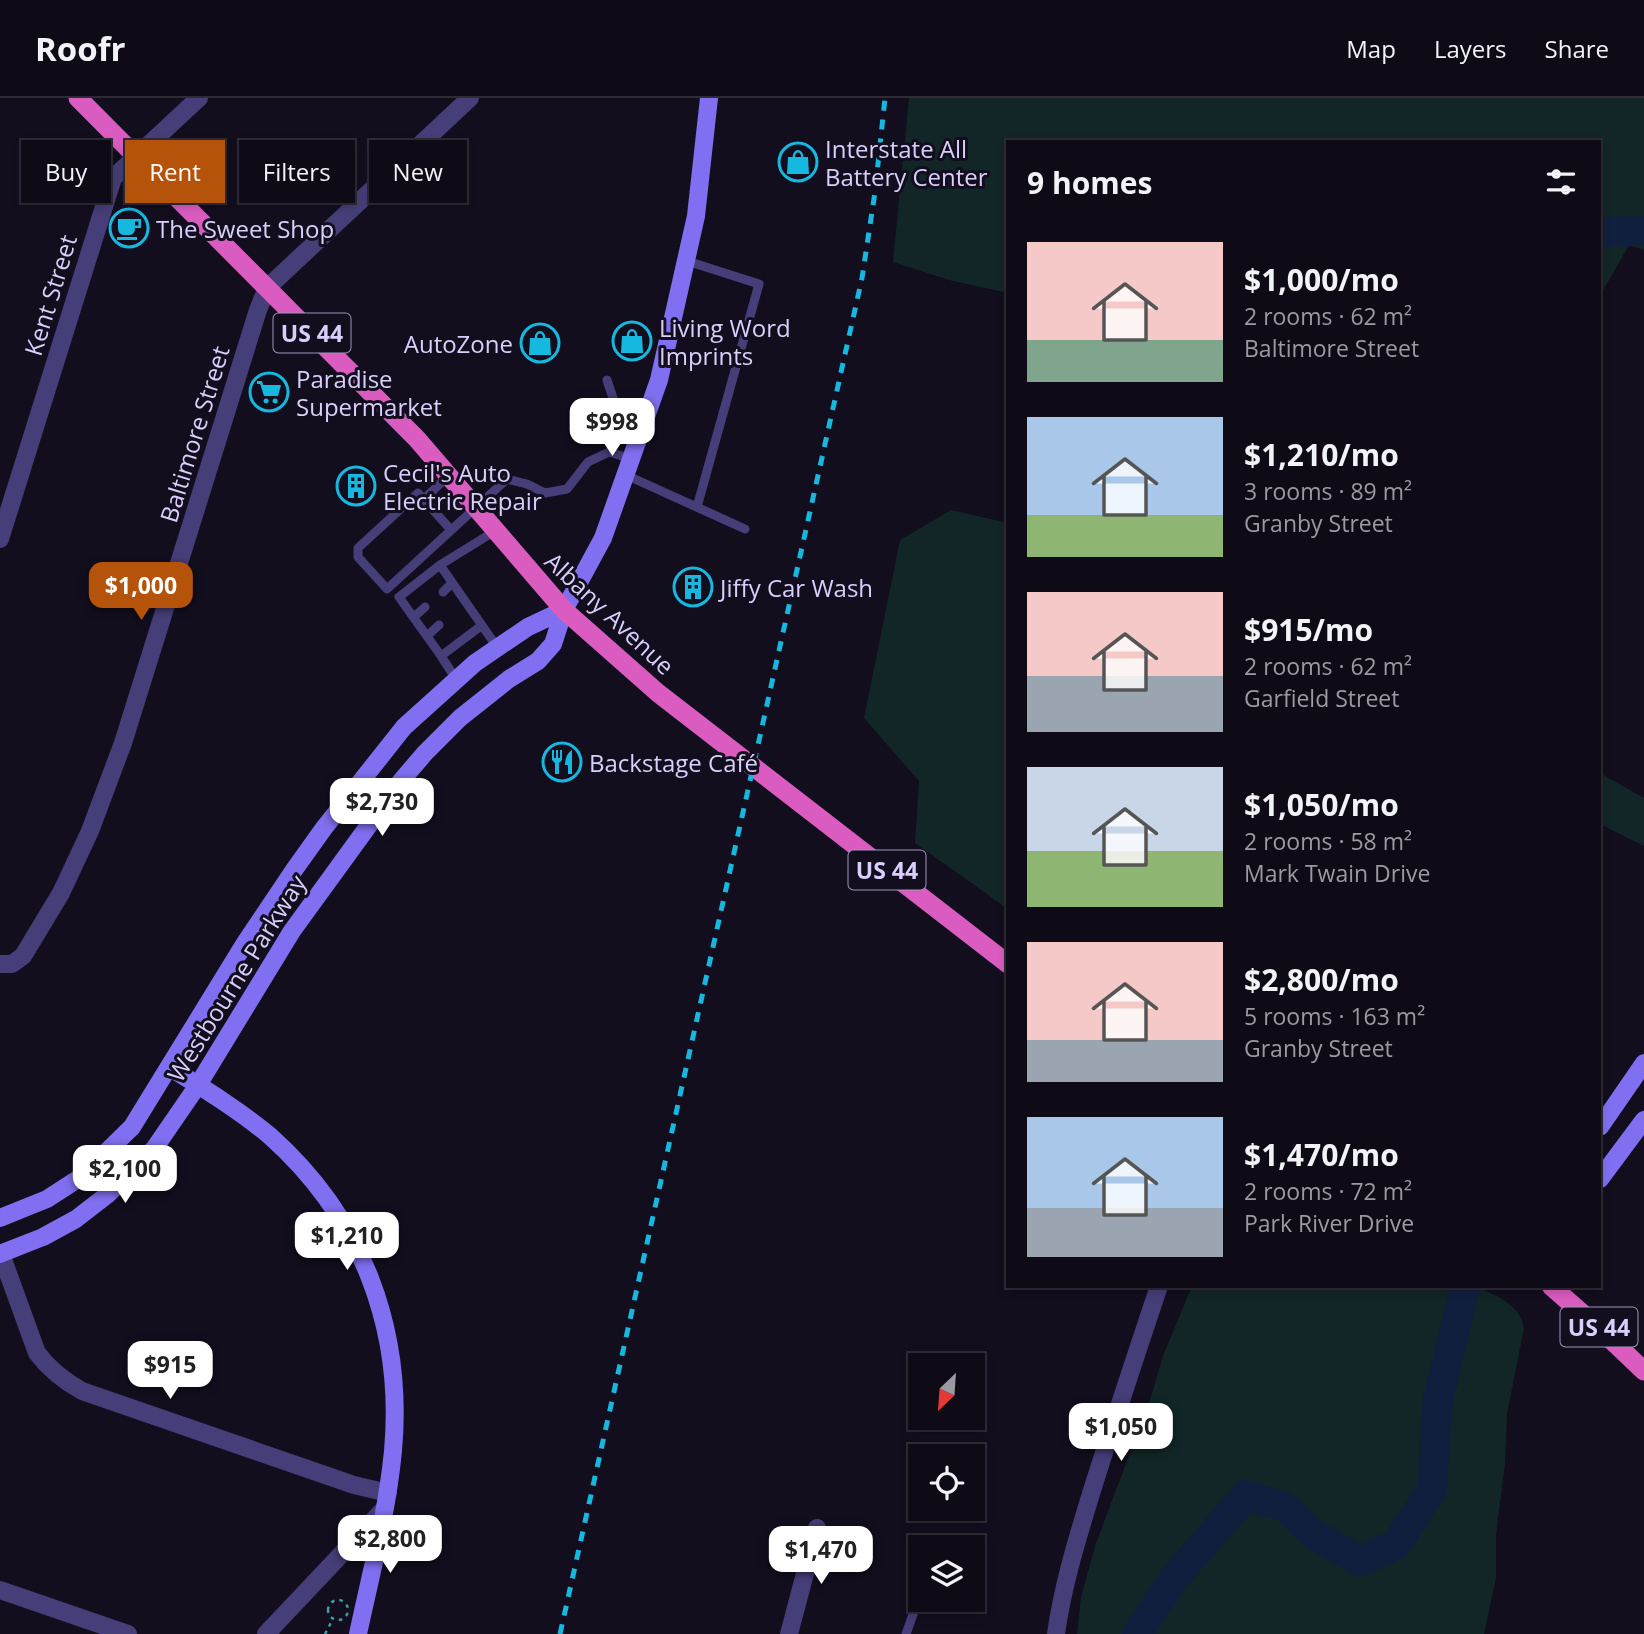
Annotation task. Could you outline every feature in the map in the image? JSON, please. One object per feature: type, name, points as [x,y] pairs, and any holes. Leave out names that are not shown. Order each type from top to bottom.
[{"type":"highway","name":"Albany Avenue","points":[[78,98],[125,145]]},
{"type":"highway","name":"Albany Avenue","points":[[183,203],[418,439],[564,610],[658,693],[1006,962]]},
{"type":"highway","name":"US 44","points":[[1553,1288],[1644,1371]]},
{"type":"main road","points":[[564,610],[603,538],[659,380],[696,216],[709,98]]},
{"type":"main road","name":"Westbourne Parkway","points":[[0,1218],[47,1199],[81,1177],[132,1127],[245,943],[324,828],[404,727],[456,680],[497,648],[528,627],[564,610]]},
{"type":"main road","name":"Westbourne Parkway","points":[[0,1254],[43,1237],[76,1219],[107,1195],[154,1149],[198,1085],[292,931],[349,849],[401,781],[446,731],[484,697],[545,655],[557,637],[564,610]]},
{"type":"main road","points":[[324,828],[349,849]]},
{"type":"main road","points":[[1601,1126],[1644,1063]]},
{"type":"main road","points":[[169,1067],[270,1136],[292,1159],[337,1213],[375,1286],[388,1338],[394,1385],[393,1450],[386,1501],[358,1634]]},
{"type":"main road","points":[[1601,1178],[1644,1120]]},
{"type":"street","name":"Kent Street","points":[[153,140],[199,98]]},
{"type":"street","name":"Baltimore Street","points":[[6,964],[23,956],[72,872],[119,756],[267,288],[470,98]]},
{"type":"street","name":"Kent Street","points":[[0,539],[113,178],[125,167]]},
{"type":"street","points":[[0,1254],[37,1353],[47,1367],[65,1382],[82,1391],[354,1485],[386,1501],[265,1634]]},
{"type":"street","points":[[1056,1634],[1059,1610],[1083,1520],[1158,1288]]},
{"type":"street","points":[[789,1634],[817,1528]]},
{"type":"street","points":[[0,1590],[128,1634]]},
{"type":"lane","points":[[687,261],[759,284],[697,507]]},
{"type":"lane","points":[[607,380],[617,410],[644,425]]},
{"type":"lane","points":[[451,530],[418,493],[358,548],[358,557],[387,589],[507,479],[527,484],[545,494],[567,489],[588,462],[610,452],[629,467],[697,507],[745,528]]},
{"type":"lane","points":[[424,499],[448,475]]},
{"type":"lane","points":[[456,680],[399,597],[440,565],[495,531]]},
{"type":"lane","points":[[440,565],[497,648]]},
{"type":"lane","points":[[443,592],[452,583]]},
{"type":"lane","points":[[457,611],[467,604]]},
{"type":"lane","points":[[414,617],[425,607]]},
{"type":"lane","points":[[427,636],[439,625]]},
{"type":"lane","points":[[441,656],[481,626]]},
{"type":"lane","points":[[906,1634],[914,1612]]},
{"type":"path","points":[[329,1602],[343,1602],[348,1609],[347,1617],[341,1620],[333,1619],[328,1612],[329,1602]]},
{"type":"path","points":[[325,1634],[333,1619]]},
{"type":"green space","points":[[909,98],[1644,98],[1644,250],[1629,245],[1601,294],[1601,140],[1006,140],[1006,293],[949,280],[893,262]]},
{"type":"green space","points":[[951,510],[1006,523],[1006,908],[915,843],[919,781],[864,718],[900,540]]},
{"type":"green space","points":[[1601,774],[1644,798],[1644,846],[1601,824]]},
{"type":"green space","points":[[1191,1288],[1480,1288],[1512,1307],[1522,1320],[1524,1328],[1507,1414],[1505,1463],[1496,1535],[1496,1578],[1484,1634],[1077,1634],[1081,1597],[1096,1543],[1150,1400],[1163,1356]]},
{"type":"waterway","points":[[1601,232],[1644,231]]},
{"type":"waterway","points":[[1137,1634],[1175,1577],[1246,1495],[1285,1507],[1312,1533],[1360,1561],[1396,1545],[1432,1489],[1437,1405],[1465,1288]]},
{"type":"railway","points":[[560,1634],[862,278],[885,98]]},
{"type":"place","name":"Interstate All Battery Center","points":[[798,162]]},
{"type":"place","name":"The Sweet Shop","points":[[129,228]]},
{"type":"place","name":"Living Word Imprints","points":[[632,341]]},
{"type":"place","name":"AutoZone","points":[[540,343]]},
{"type":"place","name":"Paradise Supermarket","points":[[269,392]]},
{"type":"place","name":"Cecil's Auto Electric Repair","points":[[356,486]]},
{"type":"place","name":"Jiffy Car Wash","points":[[693,587]]},
{"type":"place","name":"Backstage Café","points":[[562,762]]}]
